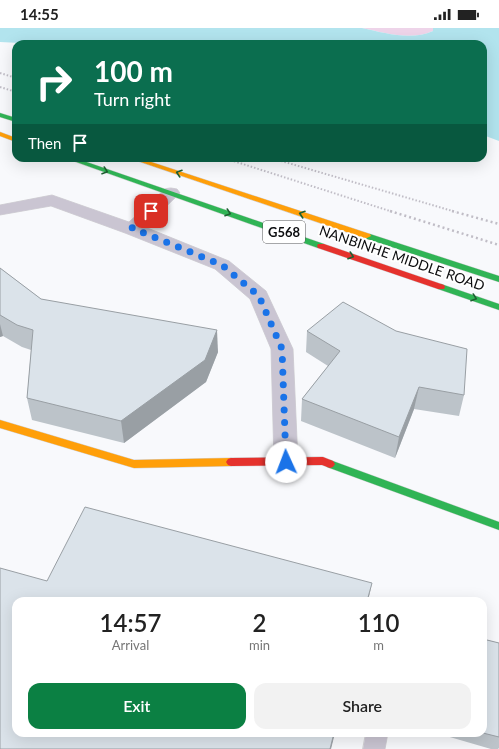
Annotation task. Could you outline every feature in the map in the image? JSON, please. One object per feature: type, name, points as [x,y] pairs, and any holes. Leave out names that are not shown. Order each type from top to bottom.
[{"type":"main road","points":[[0,115],[12,119]]},
{"type":"main road","points":[[0,134],[12,138]]},
{"type":"main road","name":"NANBINHE MIDDLE ROAD","points":[[80,162],[499,307]]},
{"type":"main road","name":"NANBINHE MIDDLE ROAD","points":[[144,162],[499,278]]},
{"type":"main road","points":[[0,424],[134,464],[323,461],[499,526]]},
{"type":"street","points":[[132,228],[171,193]]},
{"type":"street","points":[[0,210],[52,200],[132,228],[222,265],[259,296],[282,349],[286,462]]},
{"type":"lane","points":[[374,749],[376,737]]},
{"type":"path","points":[[0,73],[12,77]]},
{"type":"path","points":[[0,87],[12,91]]},
{"type":"path","points":[[237,162],[499,245]]},
{"type":"path","points":[[285,162],[499,224]]},
{"type":"shaded area","points":[[362,28],[433,28],[433,31],[425,34],[407,36]]},
{"type":"water","points":[[0,28],[362,28],[407,36],[425,34],[433,31],[433,28],[499,28],[499,141],[487,136],[487,40],[12,40],[12,43],[0,42]]},
{"type":"building","points":[[0,268],[41,299],[217,330],[205,360],[121,421],[27,398],[33,330],[17,325],[0,315]]},
{"type":"building","points":[[343,302],[396,331],[467,349],[464,395],[419,387],[399,437],[302,399],[340,351],[307,331]]},
{"type":"building","points":[[85,507],[372,583],[368,597],[12,597],[12,737],[333,737],[330,749],[0,749],[0,568],[47,581]]},
{"type":"building","points":[[487,640],[499,643],[499,737],[487,734]]},
{"type":"traffic: fast","points":[[0,115],[12,119]]},
{"type":"traffic: fast","points":[[80,162],[321,246]]},
{"type":"traffic: fast","points":[[367,236],[499,279]]},
{"type":"traffic: fast","points":[[441,287],[499,307]]},
{"type":"traffic: fast","points":[[330,464],[499,526]]},
{"type":"traffic: slow","points":[[0,134],[12,138]]},
{"type":"traffic: slow","points":[[144,162],[367,236]]},
{"type":"traffic: slow","points":[[0,424],[134,464],[231,462]]},
{"type":"traffic: jam","points":[[321,246],[441,287]]},
{"type":"traffic: jam","points":[[231,462],[323,461],[330,464]]},
{"type":"route","points":[[151,211],[132,228],[222,265],[259,296],[282,349],[286,462]]}]
